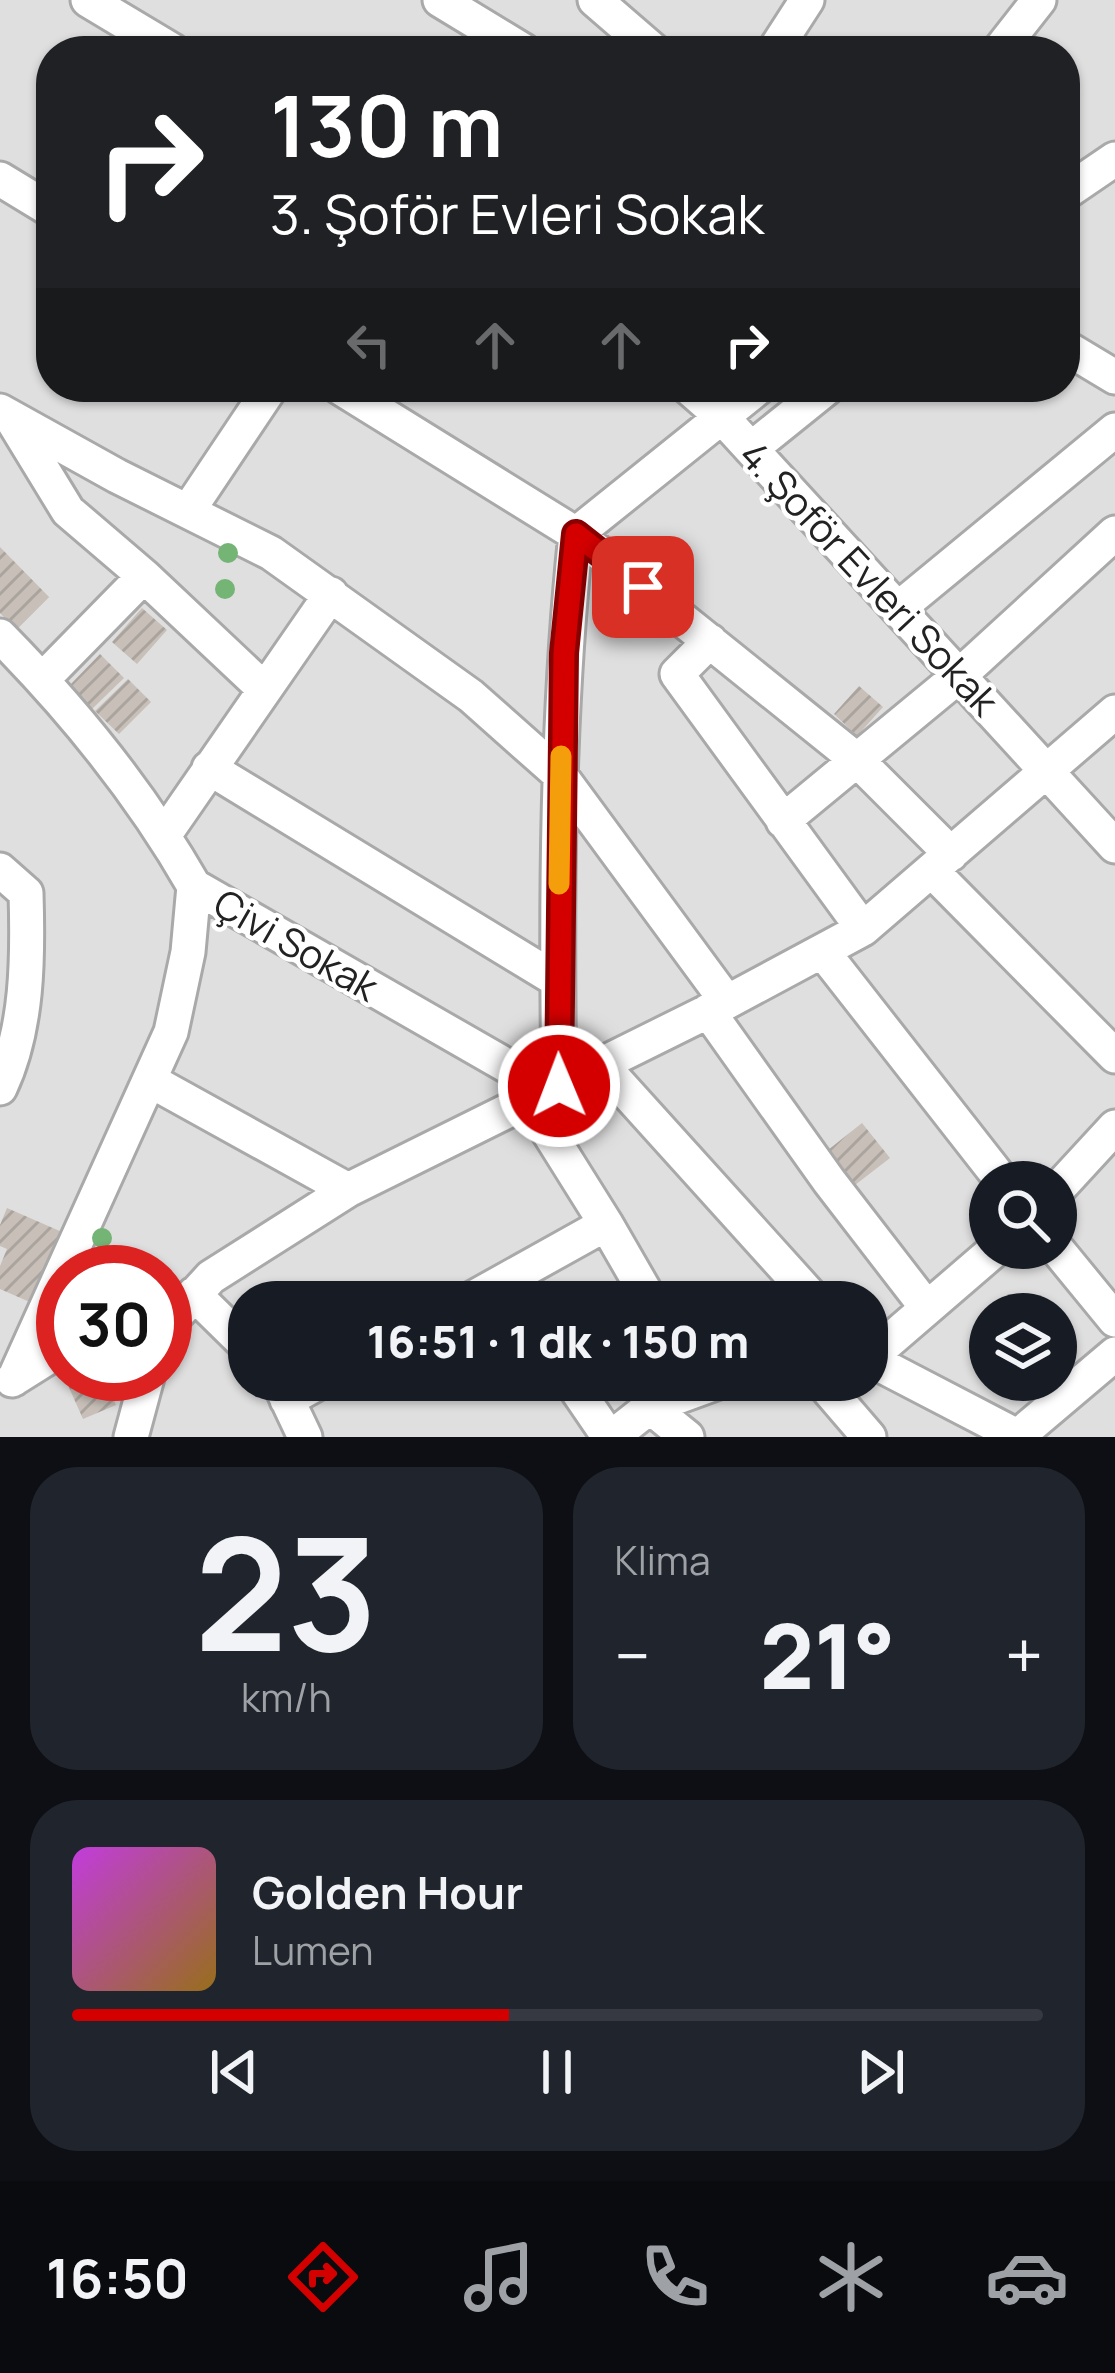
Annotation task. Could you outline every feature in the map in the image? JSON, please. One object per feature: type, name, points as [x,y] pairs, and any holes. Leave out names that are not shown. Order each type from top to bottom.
[{"type":"street","points":[[88,0],[148,36]]},
{"type":"street","points":[[440,0],[499,36]]},
{"type":"street","points":[[595,0],[637,36]]},
{"type":"street","points":[[784,36],[807,0]]},
{"type":"street","points":[[1009,36],[1029,3]]},
{"type":"street","points":[[1080,183],[1115,159]]},
{"type":"street","points":[[0,179],[36,201]]},
{"type":"street","points":[[1080,356],[1115,376]]},
{"type":"street","points":[[188,511],[262,402]]},
{"type":"street","points":[[363,402],[576,534],[857,760],[941,863],[1115,1056]]},
{"type":"street","name":"4. Şoför Evleri Sokak","points":[[705,402],[1115,846]]},
{"type":"street","points":[[639,1281],[605,1224],[546,1092],[557,980],[564,653],[576,534],[738,402]]},
{"type":"street","points":[[751,449],[809,402]]},
{"type":"street","points":[[6,414],[272,553],[471,697],[560,775],[829,1181],[928,1308]]},
{"type":"street","points":[[6,414],[68,512],[264,689]]},
{"type":"street","points":[[899,608],[1115,430]]},
{"type":"street","points":[[783,821],[960,675],[1115,532]]},
{"type":"street","points":[[43,680],[144,576]]},
{"type":"street","points":[[165,834],[331,594]]},
{"type":"street","name":"Çivi Sokak","points":[[0,636],[43,680],[165,834],[194,886],[546,1092]]},
{"type":"street","points":[[710,641],[676,674],[862,929]]},
{"type":"street","points":[[192,1296],[211,1277],[348,1190],[718,1007],[862,929],[1115,712]]},
{"type":"street","points":[[209,768],[557,980]]},
{"type":"street","points":[[0,870],[13,897],[28,965],[10,1067],[0,1088]]},
{"type":"street","points":[[7,1383],[171,1032],[188,952],[194,886]]},
{"type":"street","points":[[823,952],[987,1161]]},
{"type":"street","points":[[601,1064],[797,1281]]},
{"type":"street","points":[[151,1081],[348,1190]]},
{"type":"street","points":[[1077,1168],[1115,1127]]},
{"type":"street","points":[[525,1281],[605,1224]]},
{"type":"street","points":[[888,1342],[973,1269]]},
{"type":"street","points":[[1073,1269],[1115,1320]]},
{"type":"street","points":[[194,1294],[228,1327]]},
{"type":"street","points":[[888,1369],[1019,1437],[1115,1354]]},
{"type":"street","points":[[7,1383],[36,1365]]},
{"type":"street","points":[[131,1437],[141,1401]]},
{"type":"street","points":[[287,1401],[305,1437]]},
{"type":"street","points":[[584,1401],[610,1437],[664,1401]]},
{"type":"street","points":[[838,1401],[869,1437]]},
{"type":"street","points":[[650,1407],[687,1437]]},
{"type":"shaded area","points":[[0,0],[1115,0],[1115,1437],[0,1437]]},
{"type":"building","points":[[0,547],[49,597],[16,630],[0,613]]},
{"type":"building","points":[[142,608],[167,630],[137,664],[112,642]]},
{"type":"building","points":[[100,654],[124,678],[91,710],[68,687]]},
{"type":"building","points":[[128,679],[151,702],[119,734],[95,711]]},
{"type":"building","points":[[859,686],[883,707],[857,736],[834,714]]},
{"type":"building","points":[[862,1123],[890,1158],[855,1185],[828,1150]]},
{"type":"building","points":[[7,1208],[62,1232],[57,1245],[36,1245],[32,1303],[0,1289],[0,1266],[7,1249],[0,1246],[0,1225]]},
{"type":"building","points":[[75,1401],[114,1401],[116,1405],[83,1419]]},
{"type":"slow traffic","points":[[559,884],[561,756]]},
{"type":"route","points":[[559,1086],[560,775],[564,653],[576,534],[643,587]]}]
